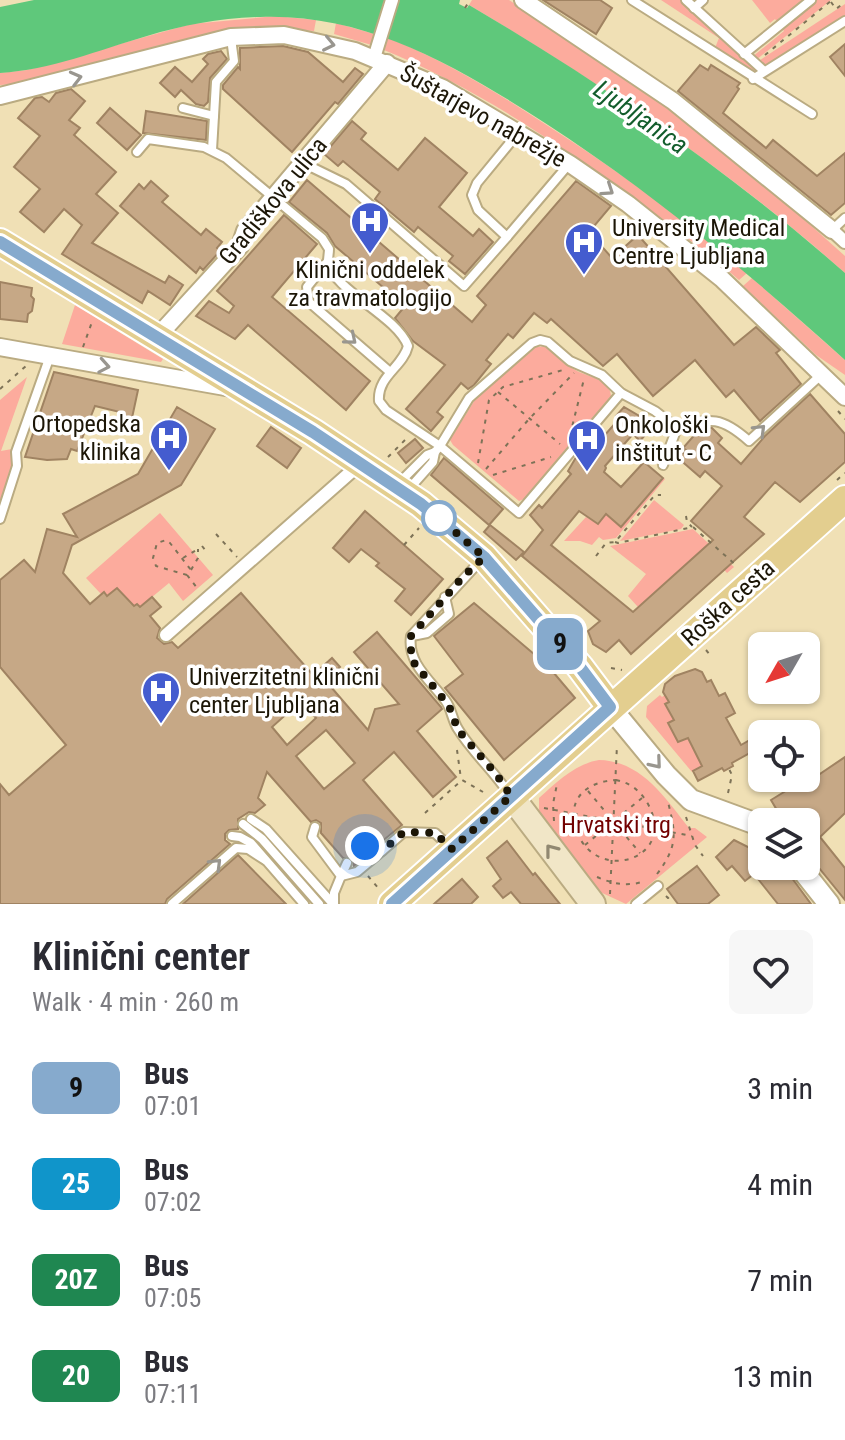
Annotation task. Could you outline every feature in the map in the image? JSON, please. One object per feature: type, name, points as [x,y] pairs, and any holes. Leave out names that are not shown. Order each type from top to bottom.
[{"type":"main road","points":[[0,242],[371,462],[484,557],[580,667],[610,707]]},
{"type":"main road","name":"Roška cesta","points":[[387,898],[511,799],[845,499]]},
{"type":"main road","points":[[511,799],[602,901]]},
{"type":"street","points":[[379,56],[392,0]]},
{"type":"street","points":[[523,0],[673,101],[839,224],[845,242]]},
{"type":"street","name":"Šuštarjevo nabrežje","points":[[0,96],[231,37],[284,35],[379,56],[443,88],[570,164],[628,204],[686,248],[845,397]]},
{"type":"street","name":"Gradiškova ulica","points":[[157,337],[240,246],[245,231],[302,163],[379,56]]},
{"type":"street","points":[[0,347],[247,391]]},
{"type":"street","points":[[166,635],[371,462]]},
{"type":"street","points":[[610,707],[691,800],[723,804],[748,818]]},
{"type":"street","points":[[810,880],[829,904]]},
{"type":"lane","points":[[632,0],[812,114]]},
{"type":"lane","points":[[686,0],[764,71]]},
{"type":"lane","points":[[694,8],[703,0]]},
{"type":"lane","points":[[744,54],[811,0]]},
{"type":"lane","points":[[753,79],[845,21]]},
{"type":"lane","points":[[212,150],[216,82],[234,61],[231,37]]},
{"type":"lane","points":[[183,108],[214,116]]},
{"type":"lane","points":[[507,237],[478,210],[472,195],[477,183],[518,133]]},
{"type":"lane","points":[[137,152],[148,139],[212,150],[238,165],[327,244],[328,261],[307,287],[309,302],[390,372]]},
{"type":"lane","points":[[302,163],[346,184],[464,286],[570,164]]},
{"type":"lane","points":[[328,261],[336,277],[405,338],[408,346],[406,353],[381,384],[379,401],[386,410],[479,478],[519,513],[567,450],[621,393]]},
{"type":"lane","points":[[401,489],[433,462],[469,398],[532,343],[540,340],[548,342],[580,367],[602,375],[621,393],[655,411],[677,428]]},
{"type":"lane","points":[[0,519],[45,355]]},
{"type":"lane","points":[[677,428],[712,420],[730,425],[749,441],[822,374]]},
{"type":"lane","points":[[663,465],[677,428]]},
{"type":"lane","points":[[484,557],[411,636],[411,659],[449,706],[458,730],[496,774],[511,799]]},
{"type":"lane","points":[[411,636],[427,633],[449,614],[445,597]]},
{"type":"lane","points":[[319,904],[247,822],[266,829],[333,904]]},
{"type":"lane","points":[[315,827],[312,837],[341,876]]},
{"type":"lane","points":[[341,876],[361,868],[404,832],[435,833],[452,849]]},
{"type":"lane","points":[[232,836],[246,840],[304,904]]},
{"type":"lane","points":[[365,846],[382,851]]},
{"type":"lane","points":[[172,904],[236,848],[248,849],[265,860]]},
{"type":"lane","points":[[333,904],[334,893],[347,863]]},
{"type":"lane","points":[[636,904],[657,881]]},
{"type":"path","points":[[465,8],[470,0]]},
{"type":"path","points":[[754,63],[832,1],[836,9],[845,2]]},
{"type":"path","points":[[78,362],[99,302]]},
{"type":"path","points":[[0,389],[45,355]]},
{"type":"path","points":[[479,478],[478,465],[489,400],[503,387],[580,367]]},
{"type":"path","points":[[479,478],[529,419],[580,367]]},
{"type":"path","points":[[479,478],[557,456],[567,450],[584,379],[580,367]]},
{"type":"path","points":[[498,392],[567,450]]},
{"type":"path","points":[[371,462],[390,456],[416,430]]},
{"type":"path","points":[[615,542],[655,495],[661,495]]},
{"type":"path","points":[[686,516],[687,522],[739,568]]},
{"type":"path","points":[[404,545],[420,527]]},
{"type":"path","points":[[596,556],[606,543],[693,527]]},
{"type":"path","points":[[216,534],[245,566]]},
{"type":"path","points":[[191,570],[166,540],[157,543],[153,558],[156,566],[187,575],[207,599]]},
{"type":"path","points":[[202,546],[206,551]]},
{"type":"path","points":[[182,558],[198,549],[198,558],[187,575]]},
{"type":"path","points":[[705,650],[711,656]]},
{"type":"path","points":[[458,730],[455,737],[462,780]]},
{"type":"path","points":[[602,901],[611,883],[617,739]]},
{"type":"path","points":[[723,804],[732,775],[729,769]]},
{"type":"path","points":[[555,779],[553,810],[556,829]]},
{"type":"path","points":[[462,780],[511,799],[553,810],[692,836]]},
{"type":"path","points":[[425,813],[462,780]]},
{"type":"path","points":[[616,780],[629,784],[643,797],[652,813],[654,828],[650,843],[641,854],[629,860],[612,861],[597,856],[585,845],[577,831],[574,813],[576,802],[586,789],[598,782],[616,780]]},
{"type":"path","points":[[586,789],[641,854]]},
{"type":"path","points":[[657,881],[671,852],[675,833],[667,795]]},
{"type":"path","points":[[585,845],[643,797]]},
{"type":"path","points":[[685,813],[695,845],[703,856]]},
{"type":"path","points":[[361,868],[387,898]]},
{"type":"path","points":[[590,874],[611,883],[630,884],[647,880]]},
{"type":"green space","points":[[472,0],[509,0],[667,106],[769,188],[845,256],[845,273],[710,164],[616,97],[469,5]]},
{"type":"green space","points":[[661,0],[682,0],[759,70],[754,73],[715,48],[719,38]]},
{"type":"green space","points":[[752,0],[831,0],[756,60],[752,57],[784,31],[775,19],[770,23]]},
{"type":"green space","points":[[845,4],[845,15],[763,67],[757,62]]},
{"type":"green space","points":[[276,16],[316,20],[314,31],[256,27],[218,31],[17,84],[0,85],[0,73],[27,70],[191,24]]},
{"type":"green space","points":[[336,23],[378,35],[375,46],[334,34]]},
{"type":"green space","points":[[384,36],[467,76],[571,141],[674,214],[747,273],[739,280],[699,247],[569,153],[477,95],[379,48]]},
{"type":"green space","points":[[752,278],[845,360],[845,375],[816,355],[743,286]]},
{"type":"green space","points":[[75,305],[163,359],[161,362],[62,344]]},
{"type":"green space","points":[[547,346],[573,369],[607,385],[611,396],[524,499],[519,501],[450,440],[476,398],[536,347]]},
{"type":"green space","points":[[27,377],[1,451],[12,449],[14,469],[0,508],[0,400]]},
{"type":"green space","points":[[663,478],[616,538],[603,540],[599,537],[592,545],[564,541],[586,517],[598,524],[606,514],[621,526]]},
{"type":"green space","points":[[654,500],[684,525],[681,529],[620,541]]},
{"type":"green space","points":[[160,513],[213,575],[183,601],[169,583],[140,607],[137,604],[134,606],[117,588],[107,596],[104,592],[101,594],[86,578]]},
{"type":"green space","points":[[693,529],[734,567],[727,573],[705,549],[638,607],[628,596],[646,574],[610,546]]},
{"type":"green space","points":[[660,695],[665,695],[669,702],[665,704],[674,720],[668,724],[678,742],[688,738],[702,766],[692,772],[646,717],[647,706]]},
{"type":"green space","name":"Hrvatski trg","points":[[599,760],[614,762],[640,774],[689,828],[695,828],[707,837],[626,904],[600,892],[539,812],[539,798],[574,770]]},
{"type":"water","name":"Ljubljanica","points":[[34,0],[460,0],[459,4],[467,8],[469,5],[568,65],[663,130],[756,199],[845,273],[845,360],[737,266],[624,177],[479,82],[410,48],[337,24],[299,18],[260,17],[175,29],[56,64],[0,73],[0,7]]},
{"type":"building","points":[[543,0],[600,0],[612,8],[596,34]]},
{"type":"building","points":[[845,44],[845,76],[830,57]]},
{"type":"building","points":[[283,46],[308,52],[343,82],[355,68],[363,74],[292,152],[223,89],[238,67],[240,69],[240,48]]},
{"type":"building","points":[[221,51],[227,59],[210,78],[208,102],[204,106],[196,104],[181,90],[175,97],[160,83],[175,67],[192,82],[208,64],[203,59],[208,54]]},
{"type":"building","points":[[700,65],[708,70],[711,65],[740,83],[723,113],[766,148],[773,140],[817,176],[845,153],[845,203],[831,215],[678,91]]},
{"type":"building","points":[[71,89],[85,101],[69,120],[80,128],[74,135],[116,172],[96,194],[118,213],[92,243],[165,283],[169,276],[183,285],[170,305],[148,291],[142,303],[62,254],[82,225],[64,209],[44,232],[20,212],[40,189],[14,167],[40,136],[18,118],[35,98],[42,97],[49,102],[56,93]]},
{"type":"building","points":[[110,108],[141,135],[127,150],[97,123]]},
{"type":"building","points":[[146,111],[207,121],[206,140],[143,133]]},
{"type":"building","points":[[352,121],[366,133],[361,139],[398,170],[425,138],[467,173],[439,207],[473,236],[479,229],[493,242],[465,274],[449,261],[453,256],[418,227],[414,232],[375,199],[380,192],[343,161],[338,166],[324,154]]},
{"type":"building","points":[[307,180],[472,322],[486,305],[477,296],[576,181],[611,206],[589,232],[612,258],[638,235],[734,345],[756,327],[780,350],[776,353],[801,384],[760,421],[734,390],[726,397],[695,360],[653,396],[617,354],[603,366],[551,319],[547,323],[534,313],[513,338],[508,334],[486,360],[491,364],[474,385],[468,389],[461,383],[437,412],[443,417],[431,431],[406,409],[445,365],[413,341],[395,318],[405,306],[289,202]]},
{"type":"building","points":[[151,181],[168,196],[162,202],[201,235],[206,229],[222,242],[217,248],[220,251],[203,270],[200,267],[196,273],[120,206],[139,184],[144,189]]},
{"type":"building","points":[[284,215],[317,244],[272,297],[370,381],[346,410],[248,325],[235,339],[196,316],[209,301],[229,313],[234,306],[217,291]]},
{"type":"building","points":[[0,282],[32,288],[31,296],[34,299],[27,322],[0,319]]},
{"type":"building","points":[[54,372],[138,390],[132,418],[95,406],[77,451],[71,449],[67,459],[25,457]]},
{"type":"building","points":[[810,394],[845,434],[845,462],[800,502],[775,482],[744,517],[764,534],[631,654],[619,640],[606,652],[593,644],[588,631],[600,621],[522,556],[543,530],[530,515],[539,505],[542,508],[571,474],[568,471],[578,454],[581,456],[586,450],[589,453],[619,419],[616,416],[624,407],[641,417],[640,420],[650,429],[640,441],[633,434],[605,466],[604,472],[621,487],[644,462],[663,478],[621,527],[606,514],[598,524],[579,511],[551,545],[633,612],[713,540],[691,521],[722,486],[705,471],[700,477],[678,458],[686,450],[683,448],[698,431],[712,428],[722,438],[718,443],[741,464],[765,436]]},
{"type":"building","name":"Univerzitetni klinični center Ljubljana","points":[[177,407],[215,429],[181,485],[72,545],[63,573],[90,604],[104,592],[107,596],[117,588],[134,606],[137,604],[140,607],[152,597],[161,607],[150,616],[160,628],[157,638],[164,644],[172,642],[178,648],[241,593],[313,675],[332,658],[340,667],[325,680],[368,730],[375,709],[399,704],[354,652],[377,632],[441,707],[417,731],[456,777],[433,797],[394,752],[363,780],[402,825],[380,843],[361,840],[358,848],[367,854],[354,866],[352,858],[343,858],[321,833],[321,823],[316,820],[311,822],[267,772],[258,798],[265,805],[255,813],[249,812],[238,819],[238,829],[225,834],[225,840],[230,844],[165,904],[0,904],[0,784],[9,795],[66,745],[0,667],[0,580],[24,560],[35,572],[47,529],[77,537],[63,514],[138,474]],"holes":[[[301,701],[316,718],[287,745],[272,727]],[[326,730],[355,763],[324,789],[296,756]]]},
{"type":"building","points":[[271,427],[301,448],[287,468],[257,446]]},
{"type":"building","points":[[415,439],[423,448],[406,463],[398,453]]},
{"type":"building","points":[[444,458],[503,509],[489,525],[431,475]]},
{"type":"building","points":[[365,511],[443,579],[411,615],[395,601],[405,589],[376,566],[379,563],[361,549],[349,562],[333,548]]},
{"type":"building","points":[[490,525],[524,552],[516,560],[484,532]]},
{"type":"building","points":[[474,603],[548,666],[575,698],[504,760],[445,688],[463,674],[434,636]]},
{"type":"building","points":[[695,669],[702,672],[707,682],[711,680],[719,696],[725,693],[735,713],[726,718],[741,745],[748,741],[748,754],[732,763],[733,766],[724,771],[722,768],[698,781],[693,771],[702,766],[688,738],[678,742],[668,723],[674,720],[665,704],[669,702],[663,692],[665,684],[675,676]]},
{"type":"building","points":[[845,757],[845,813],[820,837],[820,808],[776,808],[771,800],[784,792],[820,792],[820,774]]},
{"type":"building","points":[[820,837],[845,868],[845,900],[820,869]]},
{"type":"building","points":[[734,840],[748,847],[748,879],[745,881],[732,866],[727,870],[716,857]]},
{"type":"building","points":[[507,841],[560,904],[521,904],[511,892],[503,898],[493,886],[501,879],[487,858]]},
{"type":"building","points":[[238,855],[286,904],[183,904]]},
{"type":"building","points":[[697,866],[719,895],[708,904],[678,904],[667,889]]},
{"type":"building","points":[[462,879],[478,897],[471,904],[434,904]]},
{"type":"building","points":[[759,880],[793,880],[811,904],[778,904]]},
{"type":"bus line","name":"9","points":[[0,242],[313,432],[421,504],[484,557],[580,667],[610,707],[392,904]]},
{"type":"place","name":"Klinični oddelek za travmatologijo","points":[[370,255]]},
{"type":"place","name":"University Medical Centre Ljubljana","points":[[584,276]]},
{"type":"place","name":"Ortopedska klinika","points":[[169,472]]},
{"type":"place","name":"Onkološki inštitut - C","points":[[587,473]]},
{"type":"place","name":"Univerzitetni klinični center Ljubljana","points":[[161,725]]},
{"type":"route","points":[[365,846],[382,851],[404,832],[435,833],[452,849],[511,796],[458,730],[449,706],[411,659],[411,636],[484,557],[439,518]]}]
